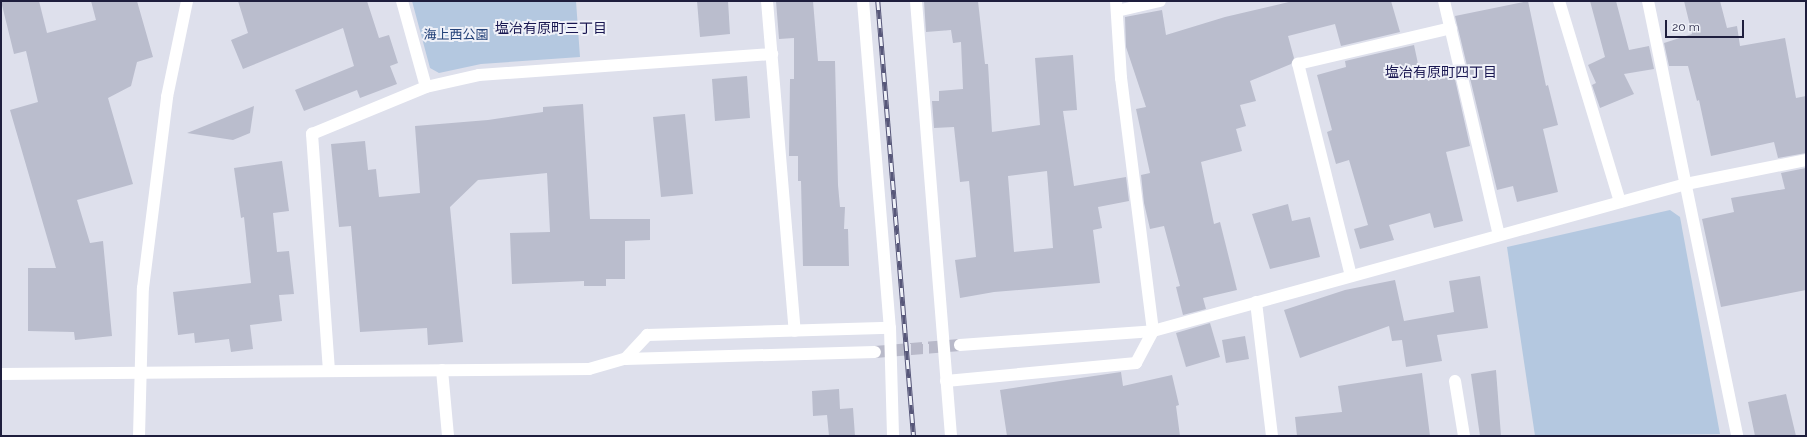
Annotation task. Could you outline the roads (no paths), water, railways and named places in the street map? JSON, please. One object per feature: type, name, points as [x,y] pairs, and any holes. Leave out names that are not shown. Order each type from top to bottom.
[{"type":"street","points":[[139,436],[143,288],[167,97],[187,1]]},
{"type":"street","points":[[402,1],[426,87]]},
{"type":"street","points":[[767,1],[795,331]]},
{"type":"street","points":[[863,1],[890,328],[893,436]]},
{"type":"street","points":[[916,1],[951,436]]},
{"type":"street","points":[[946,381],[1136,364],[1153,331],[1121,78],[1116,6],[1160,1]]},
{"type":"street","points":[[1444,1],[1499,235]]},
{"type":"street","points":[[1559,1],[1620,202]]},
{"type":"street","points":[[1648,1],[1737,436]]},
{"type":"street","points":[[1351,276],[1298,64],[1451,28]]},
{"type":"street","points":[[329,371],[312,134],[426,87],[479,75],[772,54]]},
{"type":"street","points":[[960,345],[1153,331],[1686,184],[1806,160]]},
{"type":"street","points":[[1256,302],[1272,436]]},
{"type":"street","points":[[625,359],[647,335],[890,328]]},
{"type":"street","points":[[1,374],[589,369],[625,359],[875,352]]},
{"type":"street","points":[[442,370],[448,436]]},
{"type":"street","points":[[1455,381],[1464,436]]},
{"type":"tunnel","points":[[875,352],[960,345]]},
{"type":"railway","points":[[878,1],[914,436]]},
{"type":"district","name":"塩冶有原町三丁目","points":[[551,28]]},
{"type":"district","name":"塩冶有原町四丁目","points":[[1441,72]]},
{"type":"park label","name":"海上西公園","points":[[456,35]]}]
